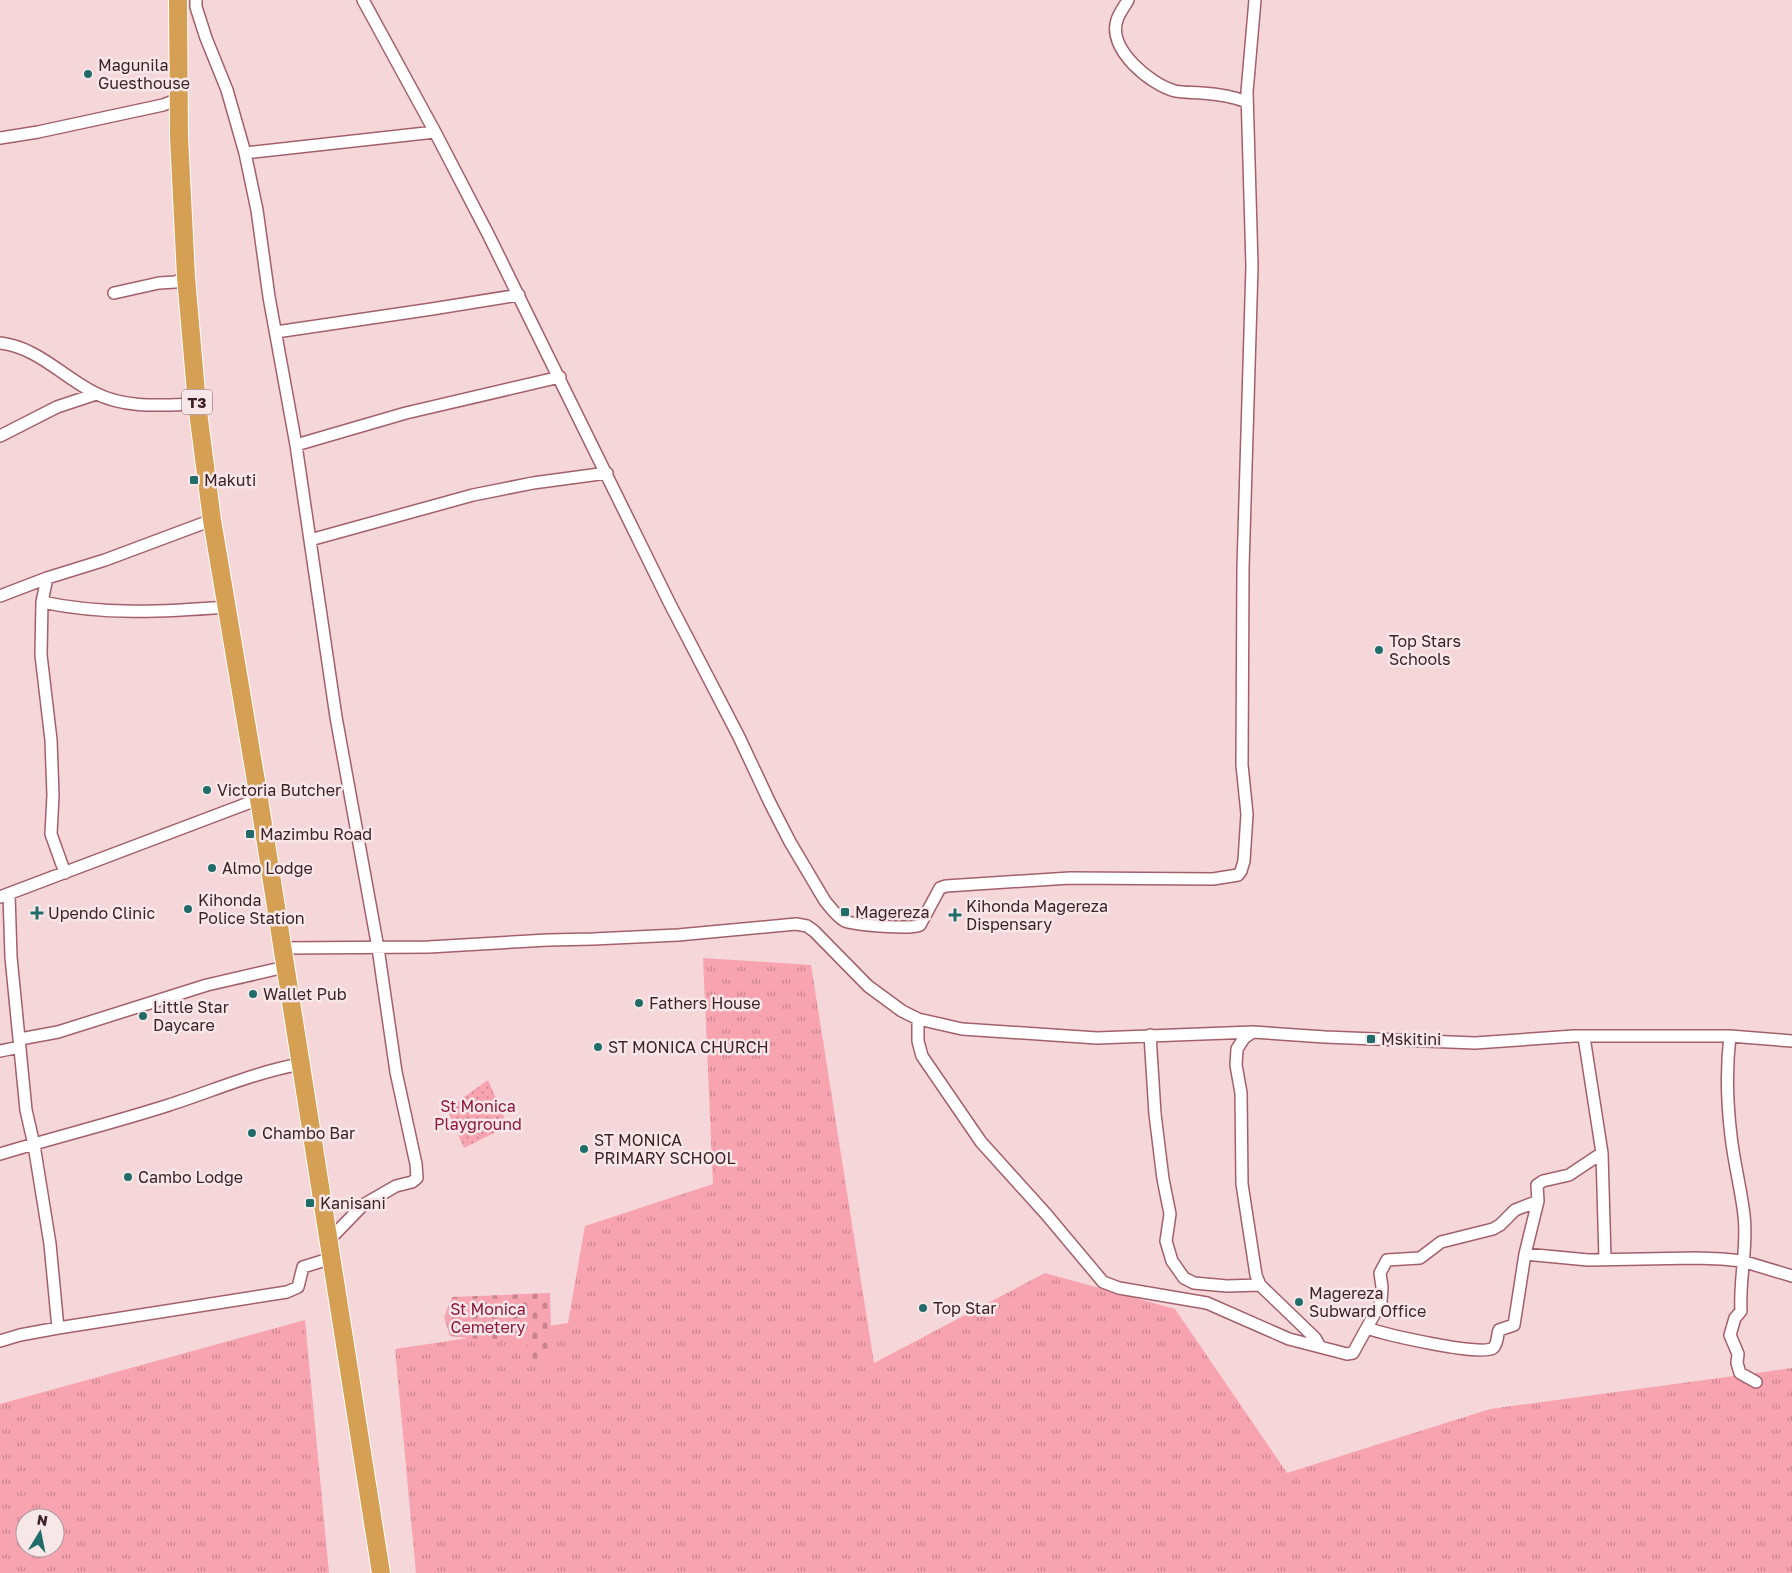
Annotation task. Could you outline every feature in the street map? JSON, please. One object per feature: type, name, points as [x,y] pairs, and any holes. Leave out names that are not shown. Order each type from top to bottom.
[{"type":"highway","name":"T3","points":[[178,0],[180,186],[186,278],[197,404],[212,520],[286,967],[382,1573]]},
{"type":"street","points":[[196,0],[196,7],[206,38],[227,90],[245,153],[257,210],[296,445],[336,718],[378,948],[396,1072],[414,1148],[417,1178],[412,1182],[396,1186],[363,1205],[329,1240]]},
{"type":"street","points":[[363,0],[435,132],[519,295],[670,604],[706,671],[790,842],[825,901],[832,910],[846,921],[863,925],[907,928],[917,927],[924,919],[940,888],[946,886],[1070,878],[1213,879],[1238,875],[1241,871],[1244,861],[1248,814],[1242,765],[1243,568],[1252,283],[1247,102],[1255,0]]},
{"type":"street","points":[[1128,0],[1117,20],[1116,32],[1119,43],[1127,58],[1145,76],[1174,91],[1219,94],[1247,102]]},
{"type":"street","points":[[0,138],[38,132],[164,105],[178,100]]},
{"type":"street","points":[[245,153],[435,132]]},
{"type":"street","points":[[114,293],[159,283],[175,282],[186,278]]},
{"type":"street","points":[[276,332],[519,295]]},
{"type":"street","points":[[0,343],[20,348],[36,355],[96,394],[126,404],[157,406],[197,404]]},
{"type":"street","points":[[296,445],[406,413],[560,377]]},
{"type":"street","points":[[0,436],[57,407],[96,394]]},
{"type":"street","points":[[310,540],[473,495],[534,483],[606,473]]},
{"type":"street","points":[[0,596],[47,578],[105,560],[212,520]]},
{"type":"street","points":[[47,578],[42,602],[41,655],[51,740],[53,795],[51,834],[65,873]]},
{"type":"street","points":[[42,602],[71,608],[129,612],[183,611],[226,607]]},
{"type":"street","points":[[58,1328],[50,1244],[34,1145],[26,1110],[5,895],[259,800]]},
{"type":"street","points":[[282,948],[378,948],[678,935],[796,924],[807,926],[814,931],[868,986],[902,1011],[918,1019],[962,1029],[1097,1038],[1253,1032],[1475,1043],[1574,1036],[1730,1036],[1792,1041]]},
{"type":"street","points":[[0,1052],[20,1043],[208,985],[286,967]]},
{"type":"street","points":[[918,1019],[918,1040],[922,1056],[981,1142],[1103,1282],[1119,1288],[1207,1303],[1289,1339],[1348,1354],[1352,1353],[1381,1302],[1382,1287],[1380,1273],[1387,1260],[1420,1258],[1438,1243],[1447,1239],[1492,1230],[1515,1210],[1538,1201]]},
{"type":"street","points":[[1253,1032],[1244,1038],[1237,1048],[1236,1065],[1241,1093],[1242,1184],[1256,1275],[1260,1285],[1315,1338],[1319,1346]]},
{"type":"street","points":[[1150,1035],[1155,1114],[1163,1179],[1170,1214],[1166,1241],[1172,1261],[1184,1278],[1194,1283],[1228,1286],[1260,1285]]},
{"type":"street","points":[[1730,1036],[1728,1074],[1731,1135],[1744,1214],[1745,1234],[1742,1261],[1741,1311],[1735,1318],[1730,1335],[1738,1354],[1737,1363],[1740,1373],[1756,1382]]},
{"type":"street","points":[[1584,1037],[1602,1154],[1605,1259]]},
{"type":"street","points":[[0,1154],[174,1104],[250,1076],[301,1064]]},
{"type":"street","points":[[1367,1328],[1381,1333],[1461,1348],[1478,1350],[1493,1348],[1499,1330],[1514,1325],[1525,1254],[1538,1201],[1536,1188],[1540,1182],[1570,1174],[1602,1154]]},
{"type":"street","points":[[1525,1254],[1563,1258],[1696,1258],[1742,1261],[1792,1276]]},
{"type":"street","points":[[0,1341],[58,1328],[287,1292],[298,1287],[303,1267],[332,1258]]},
{"type":"green space","points":[[703,958],[811,965],[874,1363],[1045,1273],[1175,1309],[1287,1473],[1490,1409],[1792,1368],[1792,1573],[416,1573],[395,1349],[568,1323],[585,1226],[713,1184]]},
{"type":"green space","name":"St Monica Playground","points":[[488,1080],[508,1126],[464,1148],[447,1109]]},
{"type":"green space","name":"St Monica Cemetery","points":[[550,1293],[552,1362],[530,1363],[527,1343],[520,1330],[494,1341],[450,1336],[444,1317],[452,1297]]},
{"type":"green space","points":[[305,1320],[329,1573],[0,1573],[0,1404]]},
{"type":"place","name":"Magunila Guesthouse","points":[[88,74]]},
{"type":"place","name":"Makuti","points":[[194,480]]},
{"type":"place","name":"Top Stars Schools","points":[[1379,650]]},
{"type":"place","name":"Victoria Butcher","points":[[207,790]]},
{"type":"place","name":"Mazimbu Road","points":[[250,834]]},
{"type":"place","name":"Almo Lodge","points":[[212,868]]},
{"type":"place","name":"Kihonda Police Station","points":[[188,909]]},
{"type":"place","name":"Magereza","points":[[845,912]]},
{"type":"place","name":"Upendo Clinic","points":[[37,913]]},
{"type":"place","name":"Kihonda Magereza Dispensary","points":[[955,915]]},
{"type":"place","name":"Wallet Pub","points":[[253,994]]},
{"type":"place","name":"Fathers House","points":[[639,1003]]},
{"type":"place","name":"Little Star Daycare","points":[[143,1016]]},
{"type":"place","name":"Mskitini","points":[[1371,1039]]},
{"type":"place","name":"ST MONICA CHURCH","points":[[598,1047]]},
{"type":"place","name":"Chambo Bar","points":[[252,1133]]},
{"type":"place","name":"ST MONICA PRIMARY SCHOOL","points":[[584,1149]]},
{"type":"place","name":"Cambo Lodge","points":[[128,1177]]},
{"type":"place","name":"Kanisani","points":[[310,1203]]},
{"type":"place","name":"Magereza Subward Office","points":[[1299,1302]]},
{"type":"place","name":"Top Star","points":[[923,1308]]}]
